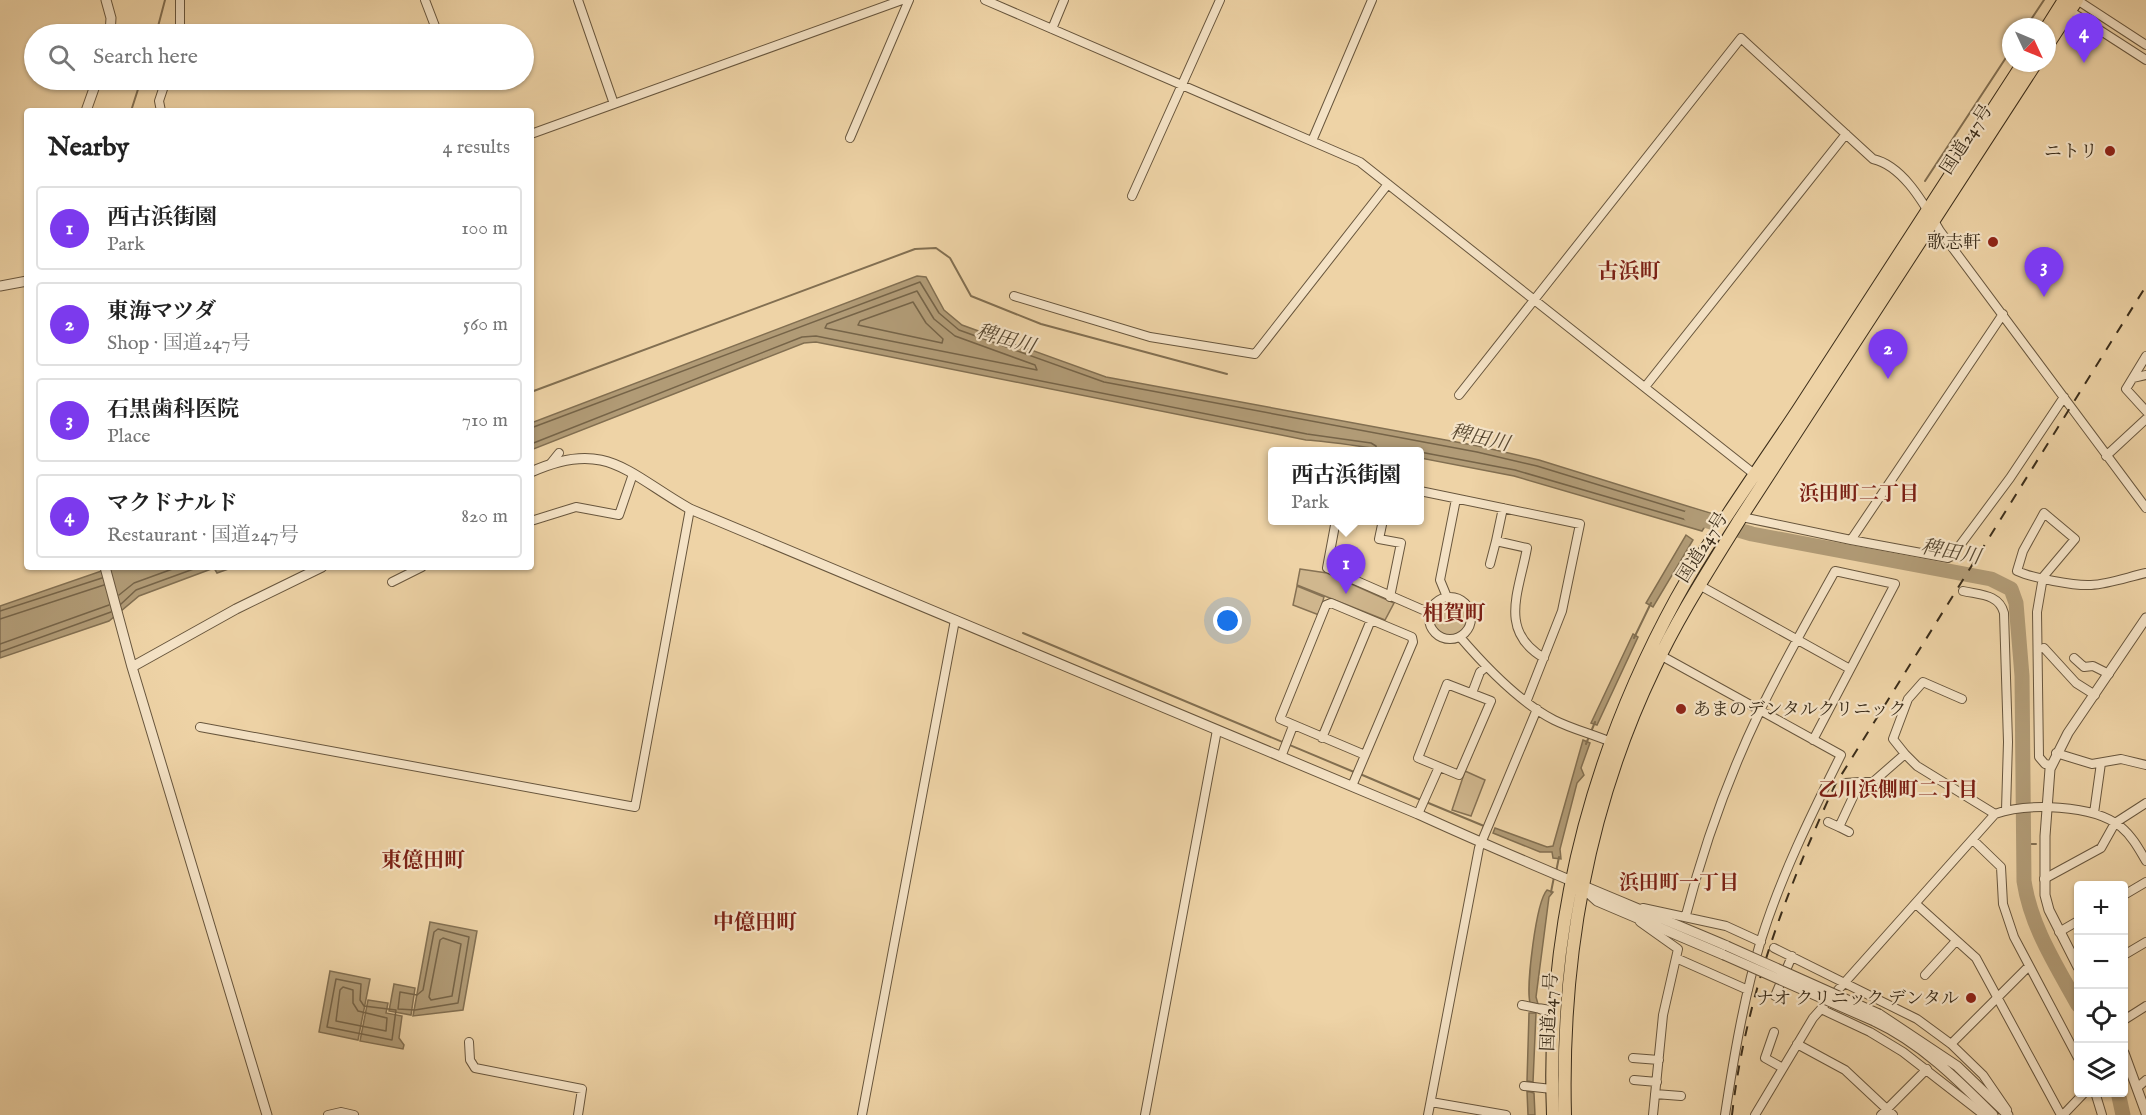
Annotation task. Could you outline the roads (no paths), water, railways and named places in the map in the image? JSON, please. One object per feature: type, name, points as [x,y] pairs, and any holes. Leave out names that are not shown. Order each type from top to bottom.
[{"type":"highway","points":[[2055,18],[2068,3]]},
{"type":"highway","points":[[2056,28],[2068,3]]},
{"type":"highway","name":"国道247号","points":[[1553,1115],[1547,1010],[1571,882],[1586,817],[1611,741],[1639,672],[1664,622],[1737,517],[1928,209],[2017,72]]},
{"type":"highway","name":"国道247号","points":[[1760,478],[1934,221],[2030,72]]},
{"type":"highway","name":"国道247号","points":[[1565,1115],[1565,1013],[1571,882],[1615,764],[1660,655],[1699,585],[1720,540]]},
{"type":"street","points":[[106,0],[111,24]]},
{"type":"street","points":[[180,0],[180,24]]},
{"type":"street","points":[[425,0],[434,24]]},
{"type":"street","points":[[578,0],[614,104]]},
{"type":"street","points":[[534,133],[902,0]]},
{"type":"street","points":[[850,138],[909,0]]},
{"type":"street","points":[[985,0],[1360,162],[1760,478]]},
{"type":"street","points":[[1052,29],[1064,0]]},
{"type":"street","points":[[1132,196],[1220,0]]},
{"type":"street","points":[[1312,141],[1372,0]]},
{"type":"street","points":[[2068,3],[2146,45]]},
{"type":"street","points":[[2068,3],[2146,60]]},
{"type":"street","points":[[1459,395],[1741,38],[1873,159],[1883,162],[1922,198],[1934,221],[2146,508]]},
{"type":"street","points":[[87,108],[93,90]]},
{"type":"street","points":[[160,108],[159,101],[163,90]]},
{"type":"street","points":[[1645,387],[1846,134]]},
{"type":"street","points":[[1014,296],[1150,337],[1255,354],[1388,184]]},
{"type":"street","points":[[0,286],[24,282]]},
{"type":"street","points":[[1851,540],[2003,314]]},
{"type":"street","points":[[2146,356],[2126,389],[2146,411]]},
{"type":"street","points":[[2133,378],[2146,375]]},
{"type":"street","points":[[1737,517],[1948,558],[1952,556],[2010,478],[2064,397]]},
{"type":"street","points":[[2106,456],[2146,419]]},
{"type":"street","points":[[551,463],[559,453]]},
{"type":"street","points":[[534,471],[551,463],[584,456],[599,458],[633,474],[690,509],[1217,730],[1283,753],[1420,810],[1484,839],[1545,872],[1571,882],[1597,902],[1631,910],[1686,915],[1726,926],[1761,942]]},
{"type":"street","points":[[534,520],[576,507],[619,515],[633,474]]},
{"type":"street","points":[[1424,492],[1580,524],[1562,610],[1527,700]]},
{"type":"street","points":[[1447,597],[1440,580],[1456,499]]},
{"type":"street","points":[[1490,564],[1503,507]]},
{"type":"street","points":[[200,727],[635,807],[690,509]]},
{"type":"street","points":[[2051,765],[2045,764],[2039,757],[2036,619],[2043,577],[2075,539],[2044,513],[2023,551],[2017,571],[2043,577],[2093,585],[2146,573]]},
{"type":"street","points":[[1335,525],[1327,568],[1430,613]]},
{"type":"street","points":[[1382,525],[1379,539],[1401,543],[1390,597]]},
{"type":"street","points":[[1496,541],[1527,549],[1514,619],[1517,633],[1523,642],[1544,658]]},
{"type":"street","points":[[106,570],[132,667],[267,1115]]},
{"type":"street","points":[[132,667],[236,609],[316,570]]},
{"type":"street","points":[[392,582],[416,570]]},
{"type":"street","points":[[1686,915],[1701,855],[1736,765],[1760,711],[1835,571],[1895,584],[1813,740]]},
{"type":"street","points":[[1699,585],[1850,669]]},
{"type":"street","points":[[1963,591],[1993,597],[2000,603],[2004,613],[2009,810]]},
{"type":"street","points":[[1447,597],[1464,602],[1471,613],[1469,627],[1460,637],[1446,639],[1431,626],[1430,613],[1438,601],[1447,597]]},
{"type":"street","points":[[1354,782],[1413,642],[1412,637],[1331,603],[1326,605],[1280,720],[1365,755]]},
{"type":"street","points":[[2074,958],[2049,910],[2044,879],[2044,808],[2051,765],[2056,753],[2146,618]]},
{"type":"street","points":[[862,1115],[955,620]]},
{"type":"street","points":[[1322,738],[1371,620]]},
{"type":"street","points":[[1460,637],[1486,667],[1537,709],[1554,720],[1611,741]]},
{"type":"street","points":[[2044,648],[2083,690],[2095,696]]},
{"type":"street","points":[[1660,655],[1841,755],[1783,880],[1761,942],[1748,990],[1725,1115]]},
{"type":"street","points":[[2074,658],[2084,667],[2093,666],[2109,674]]},
{"type":"street","points":[[1472,693],[1480,672],[1486,667]]},
{"type":"street","points":[[1962,699],[1923,682],[1908,699],[1893,739],[1917,766],[1995,814]]},
{"type":"street","points":[[1447,684],[1491,701],[1459,776],[1439,767],[1418,758],[1447,684]]},
{"type":"street","points":[[1428,1115],[1484,839],[1537,709]]},
{"type":"street","points":[[1283,753],[1293,726]]},
{"type":"street","points":[[1145,1115],[1217,730]]},
{"type":"street","points":[[2056,753],[2081,762],[2101,763],[2121,759],[2146,765]]},
{"type":"street","points":[[1845,783],[1874,782],[1905,754]]},
{"type":"street","points":[[2094,813],[2101,763]]},
{"type":"street","points":[[1420,810],[1439,767]]},
{"type":"street","points":[[1839,827],[1860,782]]},
{"type":"street","points":[[2044,879],[2101,848],[2115,823],[2146,803]]},
{"type":"street","points":[[1755,1115],[1781,1067],[1821,1009],[1995,814],[2009,810],[2044,808],[2094,813],[2115,823],[2129,835],[2146,861]]},
{"type":"street","points":[[1828,822],[1849,832]]},
{"type":"street","points":[[1973,840],[2001,867],[2003,904],[2009,924],[2074,1049]]},
{"type":"street","points":[[2128,893],[2146,882]]},
{"type":"street","points":[[1916,904],[1976,958],[2062,1115],[2080,1097]]},
{"type":"street","points":[[1631,910],[1877,1018],[1957,1066],[2009,1115]]},
{"type":"street","points":[[1631,910],[1678,949],[1663,1015],[1653,1115]]},
{"type":"street","points":[[2059,932],[2074,924]]},
{"type":"street","points":[[1925,975],[1956,941]]},
{"type":"street","points":[[2128,953],[2146,942]]},
{"type":"street","points":[[1774,948],[1843,983],[1898,1007],[1951,1044],[1983,1075],[2009,1115]]},
{"type":"street","points":[[1775,996],[1792,956]]},
{"type":"street","points":[[1676,958],[1748,990]]},
{"type":"street","points":[[1951,1044],[2029,966]]},
{"type":"street","points":[[1522,1005],[1547,1010]]},
{"type":"street","points":[[2128,1017],[2146,1006]]},
{"type":"street","points":[[1821,1009],[1870,1032],[1927,1069],[1964,1103],[1984,1115]]},
{"type":"street","points":[[1877,1018],[1943,1066],[1993,1115]]},
{"type":"street","points":[[1774,1032],[1764,1058],[1781,1067]]},
{"type":"street","points":[[469,1042],[470,1060],[475,1068],[582,1089],[578,1115]]},
{"type":"street","points":[[1797,1044],[1845,1070],[1887,1113],[1927,1069]]},
{"type":"street","points":[[1633,1058],[1659,1060]]},
{"type":"street","points":[[2128,1063],[2146,1113]]},
{"type":"street","points":[[1634,1080],[1656,1082]]},
{"type":"street","points":[[2138,1087],[2146,1080]]},
{"type":"street","points":[[1524,1086],[1552,1089]]},
{"type":"street","points":[[1655,1094],[1681,1096]]},
{"type":"street","points":[[2097,1097],[2102,1115]]},
{"type":"street","points":[[1431,1102],[1506,1115]]},
{"type":"street","points":[[328,1115],[341,1112],[354,1115]]},
{"type":"water","points":[[917,276],[926,277],[944,310],[962,325],[1106,377],[1478,446],[1539,460],[1713,514],[1702,531],[1514,476],[1424,459],[1424,447],[1367,447],[1306,440],[816,342],[804,343],[534,449],[534,422]]},
{"type":"water","points":[[1686,535],[1693,540],[1653,607],[1646,603]]},
{"type":"water","points":[[104,570],[209,570],[139,596],[109,621],[0,658],[0,606]]},
{"type":"water","points":[[1633,634],[1638,637],[1597,725],[1591,723]]},
{"type":"water","points":[[1583,740],[1590,743],[1581,768],[1584,775],[1577,783],[1560,849],[1561,859],[1553,858],[1552,852],[1540,852],[1493,833],[1495,828],[1547,847],[1553,846]]},
{"type":"water","points":[[1547,890],[1553,892],[1549,897],[1536,997],[1538,1004],[1530,1003],[1531,963],[1539,910]]},
{"type":"water","points":[[430,922],[477,931],[463,1010],[413,1016]]},
{"type":"water","points":[[330,971],[370,979],[358,1040],[319,1032]]},
{"type":"water","points":[[394,984],[415,988],[411,1015],[389,1011]]},
{"type":"water","points":[[368,1000],[388,1003],[386,1013],[402,1016],[399,1038],[404,1045],[403,1049],[360,1041]]},
{"type":"water","points":[[1529,1013],[1536,1013],[1533,1082],[1527,1081]]},
{"type":"water","points":[[1527,1091],[1534,1093],[1535,1115],[1528,1115]]},
{"type":"waterway","points":[[159,24],[165,0]]},
{"type":"waterway","points":[[2032,18],[2044,0]]},
{"type":"waterway","points":[[1925,181],[2002,64]]},
{"type":"waterway","points":[[132,108],[138,90]]},
{"type":"waterway","points":[[534,391],[915,249],[936,248],[950,258],[971,296],[1041,324],[1227,374]]},
{"type":"waterway","name":"稗田川","points":[[1691,516],[1752,534],[1991,579],[2011,589],[2016,603],[2022,676],[2024,881],[2038,930],[2074,998]]},
{"type":"waterway","points":[[1634,638],[1651,603]]},
{"type":"waterway","points":[[1023,633],[1354,772]]},
{"type":"waterway","points":[[1586,744],[1595,722]]},
{"type":"waterway","points":[[1360,774],[1421,800]]},
{"type":"waterway","points":[[1426,802],[1484,826]]},
{"type":"waterway","points":[[2025,844],[2036,844]]},
{"type":"waterway","points":[[1556,872],[1559,857]]},
{"type":"waterway","points":[[1551,892],[1554,877]]},
{"type":"waterway","name":"稗田川","points":[[2119,1097],[2123,1115]]},
{"type":"railway","points":[[1732,1115],[1747,1029],[1770,946],[1800,865],[1835,785],[2146,286]]},
{"type":"place","name":"マクドナルド","points":[[2084,63]]},
{"type":"place","name":"ニトリ","points":[[2110,151]]},
{"type":"place","name":"歌志軒","points":[[1993,242]]},
{"type":"place","name":"石黒歯科医院","points":[[2044,297]]},
{"type":"place","name":"東海マツダ","points":[[1888,379]]},
{"type":"place","name":"西古浜街園","points":[[1346,594]]},
{"type":"place","name":"あまのデンタルクリニック","points":[[1681,709]]},
{"type":"place","name":"ナオ クリニック デンタル","points":[[1971,998]]},
{"type":"district","name":"古浜町","points":[[1629,271]]},
{"type":"district","name":"浜田町二丁目","points":[[1859,493]]},
{"type":"district","name":"相賀町","points":[[1454,613]]},
{"type":"district","name":"乙川浜側町二丁目","points":[[1898,789]]},
{"type":"district","name":"東億田町","points":[[423,860]]},
{"type":"district","name":"浜田町一丁目","points":[[1679,882]]},
{"type":"district","name":"中億田町","points":[[755,922]]}]
